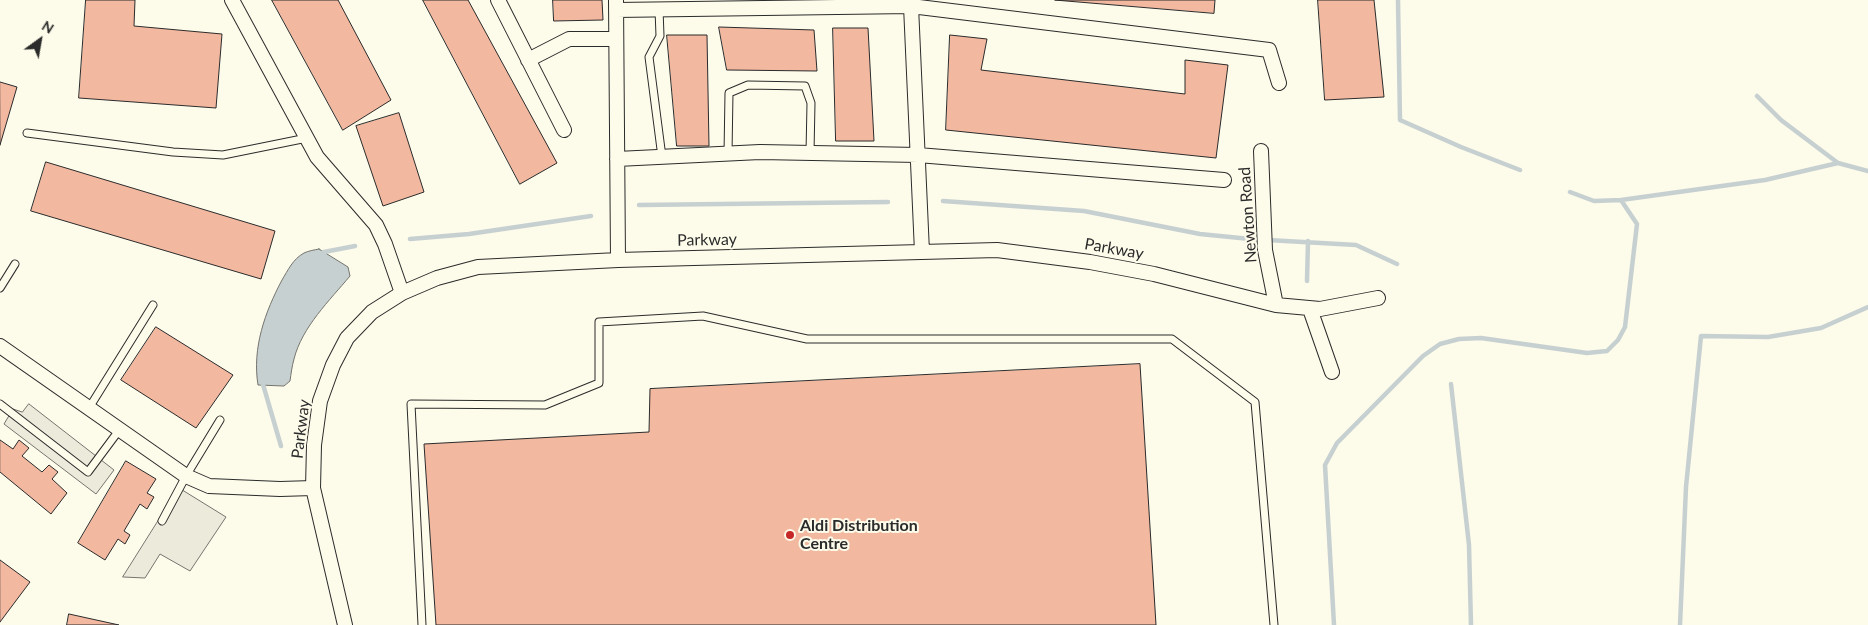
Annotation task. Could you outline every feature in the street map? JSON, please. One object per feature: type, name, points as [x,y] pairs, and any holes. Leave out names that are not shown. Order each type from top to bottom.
[{"type":"street","points":[[232,0],[317,157],[376,225],[385,244],[402,293]]},
{"type":"street","points":[[498,0],[564,130]]},
{"type":"street","points":[[911,3],[922,252]]},
{"type":"street","points":[[618,260],[616,5],[659,9],[911,3],[1269,50],[1279,83]]},
{"type":"street","points":[[528,60],[569,39],[616,39]]},
{"type":"street","name":"Newton Road","points":[[1262,151],[1265,250],[1276,305]]},
{"type":"street","points":[[617,159],[760,152],[918,154],[1224,180]]},
{"type":"street","name":"Parkway","points":[[345,625],[313,488],[314,445],[320,400],[333,365],[347,338],[372,312],[402,293],[437,278],[478,267],[618,260],[998,250],[1090,262],[1154,274],[1276,305],[1320,310],[1378,298]]},
{"type":"street","points":[[1310,309],[1332,372]]},
{"type":"street","points":[[0,346],[186,476],[210,486],[280,489],[313,488]]},
{"type":"lane","points":[[659,9],[660,36],[649,57],[662,157]]},
{"type":"lane","points":[[728,154],[729,93],[748,84],[805,86],[811,103],[810,153]]},
{"type":"lane","points":[[26,133],[173,152],[224,155],[308,138]]},
{"type":"lane","points":[[0,288],[15,264]]},
{"type":"lane","points":[[89,408],[153,305]]},
{"type":"lane","points":[[422,625],[411,404],[545,405],[599,383],[599,322],[703,316],[806,339],[1172,339],[1255,402],[1274,625]]},
{"type":"lane","points":[[0,404],[88,472],[120,430]]},
{"type":"lane","points":[[162,521],[186,476],[220,420]]},
{"type":"shaded area","points":[[319,249],[348,267],[350,276],[318,314],[303,336],[294,359],[290,381],[284,386],[258,385],[258,344],[270,305],[282,280],[297,258],[306,252]]},
{"type":"shaded area","points":[[29,404],[114,470],[96,494],[4,424],[13,409],[22,412]]},
{"type":"shaded area","points":[[179,488],[226,517],[190,571],[160,554],[145,578],[123,577]]},
{"type":"building","points":[[86,0],[135,0],[134,26],[222,34],[216,108],[79,98]]},
{"type":"building","points":[[272,0],[338,0],[391,100],[343,130]]},
{"type":"building","points":[[423,0],[468,0],[557,163],[520,184]]},
{"type":"building","points":[[553,0],[602,0],[603,20],[554,21]]},
{"type":"building","points":[[1055,0],[1215,0],[1214,13]]},
{"type":"building","points":[[1318,0],[1374,0],[1384,97],[1325,100]]},
{"type":"building","points":[[719,27],[814,30],[817,71],[727,70]]},
{"type":"building","points":[[833,28],[868,28],[874,141],[836,141]]},
{"type":"building","points":[[667,35],[707,35],[709,146],[677,146]]},
{"type":"building","points":[[950,35],[987,39],[981,70],[1185,94],[1185,60],[1228,65],[1216,158],[946,130]]},
{"type":"building","points":[[0,82],[17,87],[0,145]]},
{"type":"building","points":[[399,113],[424,192],[383,206],[356,126]]},
{"type":"building","points":[[46,162],[275,231],[261,279],[31,211]]},
{"type":"building","points":[[156,327],[233,375],[196,428],[121,380]]},
{"type":"building","name":"Aldi Distribution Centre","points":[[1140,364],[1156,625],[436,625],[424,444],[649,432],[650,389]]},
{"type":"building","points":[[0,440],[13,449],[19,440],[29,448],[22,456],[42,472],[49,465],[58,472],[52,479],[67,493],[51,514],[0,472]]},
{"type":"building","points":[[126,461],[156,479],[147,493],[154,497],[147,509],[140,504],[124,531],[130,535],[125,544],[118,539],[105,560],[78,543]]},
{"type":"building","points":[[0,560],[30,582],[0,622]]},
{"type":"building","points":[[69,614],[119,625],[67,625]]},
{"type":"waterway","points":[[1398,0],[1400,120],[1520,170]]},
{"type":"waterway","points":[[1757,96],[1781,120],[1838,163]]},
{"type":"waterway","points":[[1621,200],[1765,180],[1838,163],[1868,171]]},
{"type":"waterway","points":[[1334,625],[1325,465],[1337,443],[1423,356],[1440,344],[1459,339],[1481,338],[1587,353],[1607,351],[1618,340],[1625,327],[1637,224],[1621,200],[1594,201],[1570,192]]},
{"type":"waterway","points":[[943,201],[1084,211],[1200,234],[1356,245],[1397,264]]},
{"type":"waterway","points":[[639,205],[888,202]]},
{"type":"waterway","points":[[410,239],[469,234],[591,216]]},
{"type":"waterway","points":[[1307,281],[1308,241]]},
{"type":"waterway","points":[[320,254],[355,246]]},
{"type":"waterway","points":[[1680,625],[1686,487],[1701,336],[1768,337],[1821,328],[1868,307]]},
{"type":"waterway","points":[[262,381],[281,446]]},
{"type":"waterway","points":[[1451,384],[1469,545],[1471,625]]},
{"type":"place","name":"Aldi Distribution Centre","points":[[790,535]]}]
